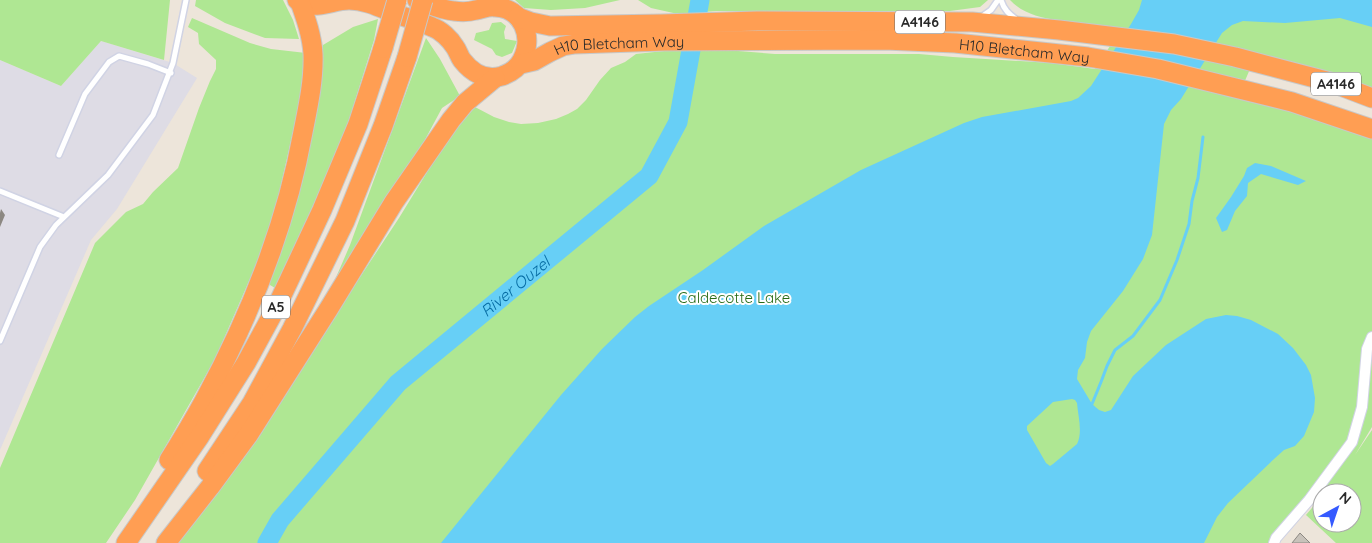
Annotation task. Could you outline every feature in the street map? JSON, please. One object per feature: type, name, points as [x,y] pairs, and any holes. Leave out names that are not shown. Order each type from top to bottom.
[{"type":"highway","points":[[299,1],[316,6],[348,0],[364,2],[434,28],[445,36],[455,47],[463,62],[475,73],[495,78]]},
{"type":"highway","name":"A5","points":[[126,543],[200,436],[246,363],[276,308],[322,210],[358,124],[397,0]]},
{"type":"highway","name":"H10 Bletcham Way","points":[[417,0],[454,12],[467,12],[496,6],[507,9],[531,22],[550,26],[663,33],[738,41],[885,40],[956,43],[1088,57],[1158,69],[1292,102],[1372,129]]},
{"type":"highway","name":"A5","points":[[156,543],[252,403],[345,221],[383,126],[407,57],[423,0]]},
{"type":"highway","points":[[143,518],[157,482],[204,401],[234,341],[261,278],[298,162],[313,74],[313,52],[308,27],[299,1]]},
{"type":"highway","points":[[507,9],[524,26],[528,36],[528,45],[521,64]]},
{"type":"highway","name":"H10 Bletcham Way","points":[[166,543],[249,434],[394,202],[451,120],[472,97],[495,78],[507,74],[521,64],[534,61],[563,46],[734,22],[972,22],[1174,44],[1235,57],[1330,82],[1372,98]]},
{"type":"street","points":[[1274,543],[1352,442],[1362,407],[1367,349],[1372,337]]},
{"type":"lane","points":[[0,340],[40,247],[56,224],[108,175],[153,115],[170,73],[186,0]]},
{"type":"lane","points":[[972,22],[991,10],[999,0],[1008,14],[1026,27]]},
{"type":"lane","points":[[58,155],[85,94],[109,62],[119,56],[148,64],[170,73]]},
{"type":"lane","points":[[0,191],[64,217]]},
{"type":"shaded area","points":[[101,41],[173,63],[197,78],[117,209],[91,240],[0,450],[0,60],[61,86]]},
{"type":"green space","points":[[0,0],[170,0],[164,60],[101,41],[61,86],[0,60]]},
{"type":"green space","points":[[196,0],[283,0],[293,20],[299,39],[265,38],[225,23],[195,6]]},
{"type":"green space","points":[[515,0],[620,0],[585,8],[551,10],[524,8]]},
{"type":"green space","points":[[638,0],[988,0],[980,7],[950,11],[716,11],[678,14],[651,8]]},
{"type":"green space","name":"Caldecotte Lake","points":[[1010,0],[1372,0],[1372,98],[1253,62],[1241,90],[1372,129],[1372,427],[1355,455],[1372,430],[1372,543],[1336,543],[1325,533],[1362,533],[1362,483],[1312,483],[1312,502],[1309,500],[1274,543],[176,543],[248,447],[399,218],[448,138],[475,107],[494,117],[521,124],[556,119],[577,109],[611,68],[625,62],[636,54],[664,51],[738,51],[775,54],[919,54],[1051,63],[1095,69],[1116,37],[1059,30],[1057,20],[1032,14],[1015,5]]},
{"type":"green space","points":[[192,18],[250,43],[271,49],[306,53],[298,110],[270,233],[215,359],[135,500],[106,543],[0,543],[0,468],[95,243],[126,212],[143,204],[178,168],[199,108],[216,69],[216,60],[199,44],[198,33],[188,27]]},
{"type":"green space","points":[[378,19],[374,40],[345,133],[275,288],[270,285],[269,272],[302,183],[318,99],[323,45],[353,27]]},
{"type":"green space","points":[[501,22],[506,26],[504,32],[505,39],[517,41],[512,53],[502,57],[496,55],[492,49],[474,40],[476,33],[489,30],[492,23]]},
{"type":"green space","points":[[426,38],[460,96],[442,108],[406,175],[328,296],[350,245]]},
{"type":"green space","name":"Caldecotte Lake","points":[[1312,508],[1312,521],[1306,515]]},
{"type":"water","name":"Caldecotte Lake","points":[[1142,0],[1372,0],[1372,27],[1340,18],[1285,23],[1243,21],[1232,25],[1222,33],[1181,99],[1171,110],[1164,124],[1152,235],[1143,259],[1123,291],[1091,331],[1087,342],[1085,358],[1078,370],[1077,379],[1092,404],[1105,412],[1111,410],[1133,376],[1166,345],[1206,319],[1226,315],[1251,320],[1278,334],[1293,348],[1306,365],[1311,375],[1315,398],[1314,412],[1304,436],[1295,446],[1284,450],[1228,503],[1217,517],[1204,543],[441,543],[561,395],[602,349],[649,306],[764,226],[861,170],[964,123],[982,117],[1071,101],[1078,98],[1091,86],[1139,10]],"holes":[[[1075,400],[1080,429],[1079,439],[1077,444],[1050,466],[1046,463],[1027,430],[1027,426],[1053,402]]]},
{"type":"water","points":[[1255,163],[1271,166],[1306,181],[1298,185],[1261,174],[1248,183],[1247,196],[1235,211],[1227,230],[1222,232],[1216,218],[1231,197],[1247,168]]},
{"type":"building","points":[[1300,533],[1310,543],[1292,543]]},
{"type":"waterway","name":"River Ouzel","points":[[267,543],[280,520],[398,383],[649,176],[678,122],[700,0]]},
{"type":"waterway","points":[[1092,404],[1115,350],[1133,336],[1160,300],[1177,260],[1189,224],[1198,178],[1203,137]]}]
